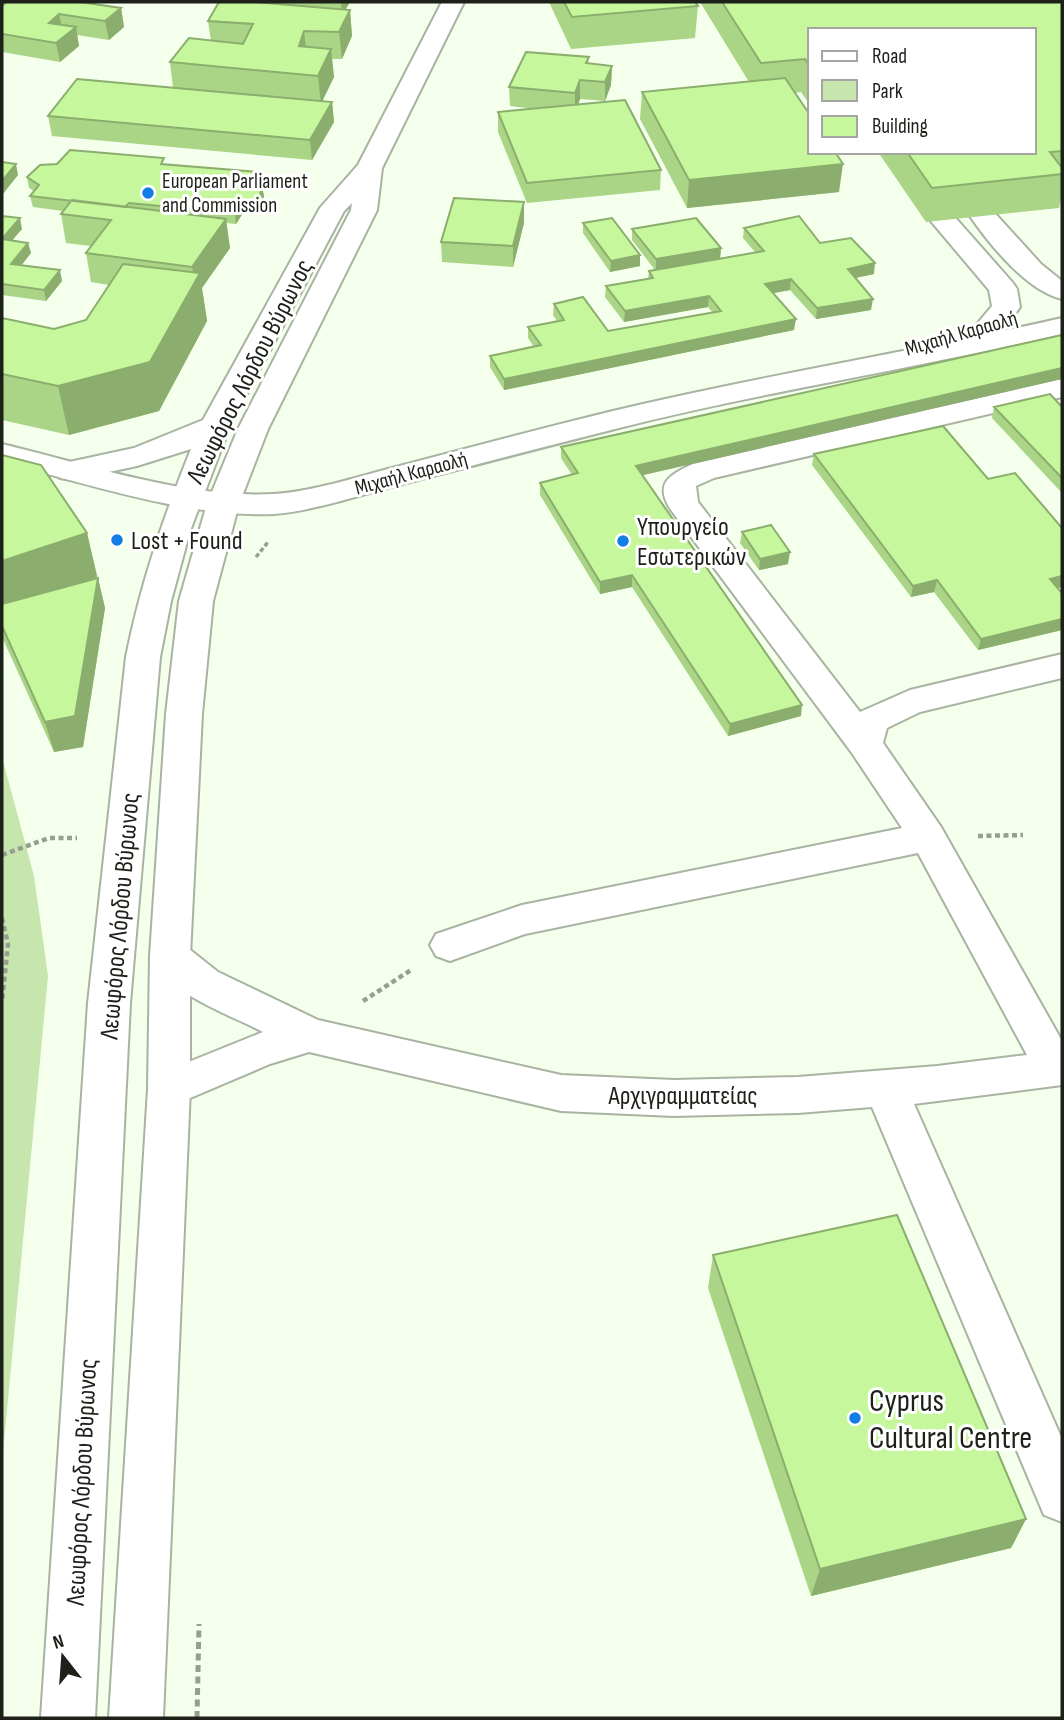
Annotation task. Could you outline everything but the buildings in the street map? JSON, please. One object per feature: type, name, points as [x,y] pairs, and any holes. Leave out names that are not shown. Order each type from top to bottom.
[{"type":"main road","name":"Λεωφόρος Λόρδου Βύρωνος","points":[[136,1718],[169,1089],[170,956],[190,654],[215,426],[333,208],[369,168],[453,2]]},
{"type":"main road","name":"Λεωφόρος Λόρδου Βύρωνος","points":[[68,1718],[109,1003],[143,657],[154,601],[205,501],[253,429],[364,211],[369,168]]},
{"type":"main road","points":[[983,216],[1037,274],[1056,289],[1062,290]]},
{"type":"main road","points":[[943,220],[1003,289],[1006,307],[991,324]]},
{"type":"main road","name":"Μιχαήλ Καραολή","points":[[2,453],[205,501],[277,504],[319,496],[618,419],[819,375],[1062,304]]},
{"type":"main road","name":"Μιχαήλ Καραολή","points":[[819,375],[889,365],[1062,326]]},
{"type":"main road","points":[[1059,1069],[928,837],[865,744],[682,503],[680,482],[704,471],[1062,388]]},
{"type":"main road","points":[[71,471],[109,465],[136,457],[215,426]]},
{"type":"main road","points":[[865,744],[871,721],[911,702],[1062,666]]},
{"type":"main road","points":[[450,945],[522,920],[928,837]]},
{"type":"main road","name":"Αρχιγραμματείας","points":[[170,956],[204,983],[309,1035],[561,1093],[674,1098],[798,1095],[1059,1069]]},
{"type":"main road","name":"Αρχιγραμματείας","points":[[169,1089],[238,1057],[309,1035]]},
{"type":"main road","points":[[886,1088],[1062,1497]]},
{"type":"path","points":[[2,855],[49,838],[78,837],[75,850]]},
{"type":"path","points":[[2,918],[8,944],[2,1002]]},
{"type":"path","points":[[309,1035],[450,945]]},
{"type":"green space","points":[[2,757],[34,876],[48,976],[2,1463]]},
{"type":"place","name":"European Parliament and Commission","points":[[148,193]]},
{"type":"place","name":"Lost + Found","points":[[117,540]]},
{"type":"place","name":"Υπουργείο Εσωτερικών","points":[[623,541]]},
{"type":"place","name":"Cyprus Cultural Centre","points":[[855,1418]]}]
